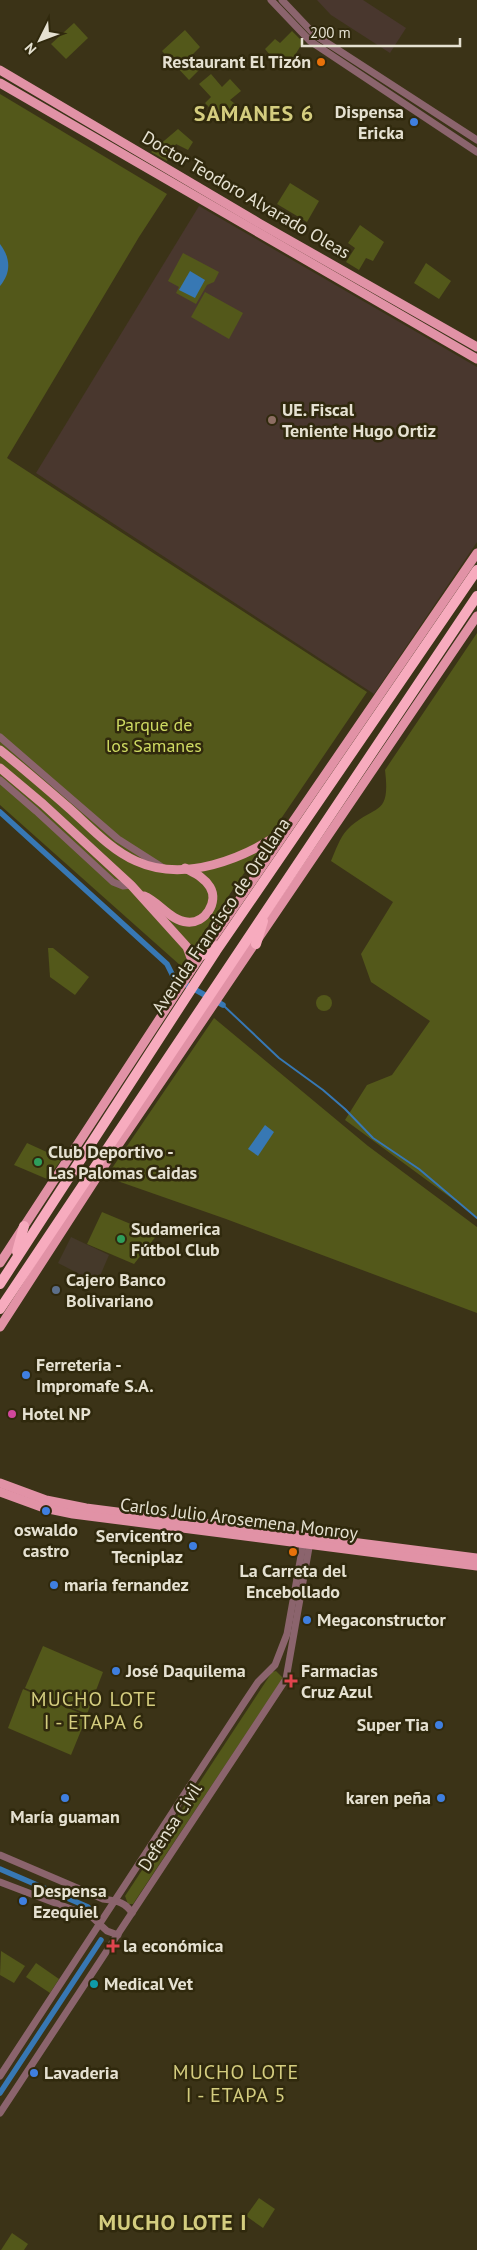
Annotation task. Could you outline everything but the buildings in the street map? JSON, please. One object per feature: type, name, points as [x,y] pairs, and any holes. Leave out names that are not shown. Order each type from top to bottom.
[{"type":"highway","name":"Avenida Francisco de Orellana","points":[[0,1284],[194,973],[222,942],[477,570]]},
{"type":"highway","name":"Avenida Francisco de Orellana","points":[[0,1309],[216,993],[267,909],[477,596]]},
{"type":"highway","points":[[256,944],[267,909]]},
{"type":"highway","points":[[202,955],[222,942]]},
{"type":"highway","points":[[13,1264],[24,1226]]},
{"type":"main road","name":"Doctor Teodoro Alvarado Oleas","points":[[0,70],[260,223],[477,347]]},
{"type":"main road","name":"Doctor Teodoro Alvarado Oleas","points":[[0,83],[477,359]]},
{"type":"main road","name":"Avenida Francisco de Orellana","points":[[194,973],[202,955],[477,553]]},
{"type":"main road","name":"Avenida Francisco de Orellana","points":[[216,993],[256,944],[477,616]]},
{"type":"main road","points":[[0,750],[123,854],[136,861],[166,869],[185,868],[233,860],[263,845],[290,826]]},
{"type":"main road","points":[[0,768],[43,804],[131,885],[187,947],[194,973]]},
{"type":"main road","points":[[139,894],[154,901],[180,921],[191,922],[201,918],[210,909],[212,893],[201,877],[185,868]]},
{"type":"main road","name":"Avenida Francisco de Orellana","points":[[0,1263],[181,995]]},
{"type":"main road","name":"Avenida Francisco de Orellana","points":[[0,1327],[204,1010]]},
{"type":"main road","name":"Carlos Julio Arosemena Monroy","points":[[0,1483],[46,1500],[86,1508],[477,1566]]},
{"type":"main road","name":"Carlos Julio Arosemena Monroy","points":[[0,1492],[44,1508],[73,1514],[477,1558]]},
{"type":"street","points":[[271,0],[310,41],[477,152]]},
{"type":"street","points":[[282,0],[315,35],[477,140]]},
{"type":"street","points":[[440,127],[446,120]]},
{"type":"street","points":[[0,737],[61,787],[118,839],[166,869]]},
{"type":"street","points":[[0,780],[113,882],[120,885],[131,885]]},
{"type":"street","name":"Defensa Civil","points":[[1,2074],[258,1682],[275,1665],[287,1634],[307,1540]]},
{"type":"street","name":"Defensa Civil","points":[[0,2113],[288,1675],[307,1540]]},
{"type":"street","points":[[0,1855],[103,1899],[125,1904],[132,1913]]},
{"type":"street","points":[[0,1882],[92,1917],[107,1932],[118,1935]]},
{"type":"shaded area","points":[[317,0],[363,0],[406,28],[390,53],[331,15]]},
{"type":"shaded area","name":"UE. Fiscal Teniente Hugo Ortiz","points":[[199,206],[477,367],[477,542],[374,694],[36,473]]},
{"type":"shaded area","points":[[71,1237],[109,1255],[97,1283],[58,1263]]},
{"type":"green space","points":[[74,23],[88,38],[66,59],[51,44]]},
{"type":"green space","points":[[185,30],[200,47],[190,57],[200,69],[189,80],[162,51]]},
{"type":"green space","points":[[292,31],[303,42],[287,68],[274,60],[265,49],[275,39],[280,43]]},
{"type":"green space","points":[[211,74],[222,87],[230,79],[241,91],[230,100],[238,106],[231,116],[222,110],[217,115],[205,103],[211,97],[199,84]]},
{"type":"green space","name":"Parque de los Samanes","points":[[0,94],[167,194],[139,237],[7,458],[367,692],[181,966],[0,805]]},
{"type":"green space","points":[[178,129],[193,142],[188,150],[176,144],[167,161],[151,152]]},
{"type":"green space","points":[[290,183],[319,201],[307,222],[277,204]]},
{"type":"green space","points":[[360,225],[384,242],[373,261],[366,258],[359,270],[346,262],[355,248],[348,243]]},
{"type":"green space","points":[[183,253],[219,272],[214,282],[207,285],[196,304],[176,293],[179,287],[168,281]]},
{"type":"green space","points":[[426,263],[451,281],[439,299],[414,283]]},
{"type":"green space","points":[[205,292],[243,313],[229,339],[191,317]]},
{"type":"green space","points":[[477,633],[477,1217],[345,1120],[367,1085],[392,1075],[430,1021],[371,982],[361,954],[393,902],[331,861],[344,833],[383,803],[386,786],[385,770]]},
{"type":"green space","points":[[48,948],[53,948],[89,977],[75,995],[50,977]]},
{"type":"green space","points":[[321,995],[327,995],[332,1000],[330,1009],[321,1011],[316,1006],[316,1000]]},
{"type":"green space","points":[[214,1018],[368,1146],[477,1227],[477,1313],[226,1219],[106,1177]]},
{"type":"green space","name":"Club Deportivo - Las Palomas Caidas","points":[[27,1143],[62,1159],[47,1179],[14,1165]]},
{"type":"green space","name":"Sudamerica Fútbol Club","points":[[102,1212],[157,1235],[134,1264],[87,1244]]},
{"type":"green space","points":[[43,1646],[103,1672],[87,1714],[25,1688]]},
{"type":"green space","points":[[276,1671],[283,1678],[133,1904],[128,1904],[125,1896],[272,1672]]},
{"type":"green space","points":[[23,1689],[87,1716],[71,1755],[8,1728]]},
{"type":"green space","points":[[1,1951],[25,1966],[14,1983],[0,1975]]},
{"type":"green space","points":[[36,1963],[59,1979],[50,1993],[26,1977]]},
{"type":"green space","points":[[259,2198],[275,2209],[263,2228],[246,2216]]},
{"type":"green space","points":[[12,2233],[28,2244],[24,2250],[1,2250]]},
{"type":"water","points":[[0,244],[8,259],[8,270],[0,286]]},
{"type":"water","points":[[190,271],[205,280],[195,298],[179,290]]},
{"type":"water","points":[[265,1125],[274,1132],[258,1156],[248,1149]]},
{"type":"waterway","points":[[0,812],[167,964],[174,978],[223,1005]]},
{"type":"waterway","points":[[223,1005],[279,1058],[323,1090],[345,1109],[373,1138],[419,1169],[477,1218]]},
{"type":"waterway","points":[[0,1869],[88,1907]]},
{"type":"waterway","points":[[0,2093],[101,1940]]},
{"type":"place","name":"Restaurant El Tizón","points":[[321,62]]},
{"type":"place","name":"Dispensa Ericka","points":[[414,122]]},
{"type":"place","name":"UE. Fiscal Teniente Hugo Ortiz","points":[[272,420]]},
{"type":"place","name":"Club Deportivo - Las Palomas Caidas","points":[[38,1162]]},
{"type":"place","name":"Sudamerica Fútbol Club","points":[[121,1239]]},
{"type":"place","name":"Cajero Banco Bolivariano","points":[[56,1290]]},
{"type":"place","name":"Ferreteria - Impromafe S.A.","points":[[26,1375]]},
{"type":"place","name":"Hotel NP","points":[[12,1414]]},
{"type":"place","name":"oswaldo castro","points":[[46,1511]]},
{"type":"place","name":"Servicentro Tecniplaz","points":[[193,1546]]},
{"type":"place","name":"La Carreta del Encebollado","points":[[293,1552]]},
{"type":"place","name":"maria fernandez","points":[[54,1585]]},
{"type":"place","name":"Megaconstructor","points":[[307,1620]]},
{"type":"place","name":"José Daquilema","points":[[116,1671]]},
{"type":"place","name":"Farmacias Cruz Azul","points":[[291,1681]]},
{"type":"place","name":"Super Tia","points":[[439,1725]]},
{"type":"place","name":"María guaman","points":[[65,1798]]},
{"type":"place","name":"karen peña","points":[[441,1798]]},
{"type":"place","name":"Despensa Ezequiel","points":[[23,1901]]},
{"type":"place","name":"la económica","points":[[113,1946]]},
{"type":"place","name":"Medical Vet","points":[[94,1984]]},
{"type":"place","name":"Lavaderia","points":[[34,2073]]},
{"type":"district","name":"SAMANES 6","points":[[254,113]]},
{"type":"district","name":"MUCHO LOTE I - ETAPA 6","points":[[94,1710]]},
{"type":"district","name":"MUCHO LOTE I - ETAPA 5","points":[[236,2084]]},
{"type":"district","name":"MUCHO LOTE I","points":[[173,2222]]}]
